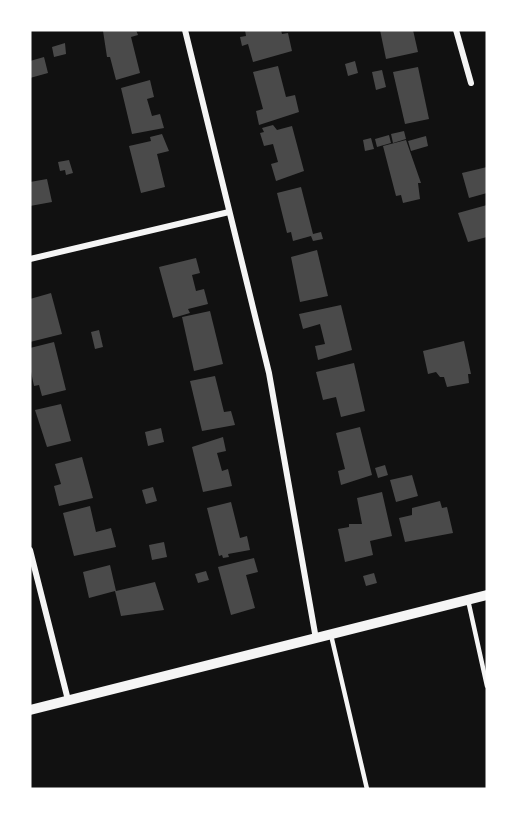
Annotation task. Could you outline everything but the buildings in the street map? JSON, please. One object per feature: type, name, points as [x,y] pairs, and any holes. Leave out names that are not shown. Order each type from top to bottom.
[{"type":"street","points":[[185,30],[269,373],[316,639]]},
{"type":"street","points":[[456,30],[471,83]]},
{"type":"street","points":[[30,259],[229,212]]},
{"type":"street","points":[[30,550],[68,700]]},
{"type":"street","points":[[30,710],[487,595]]},
{"type":"lane","points":[[468,600],[487,686]]},
{"type":"lane","points":[[331,635],[367,789]]}]
